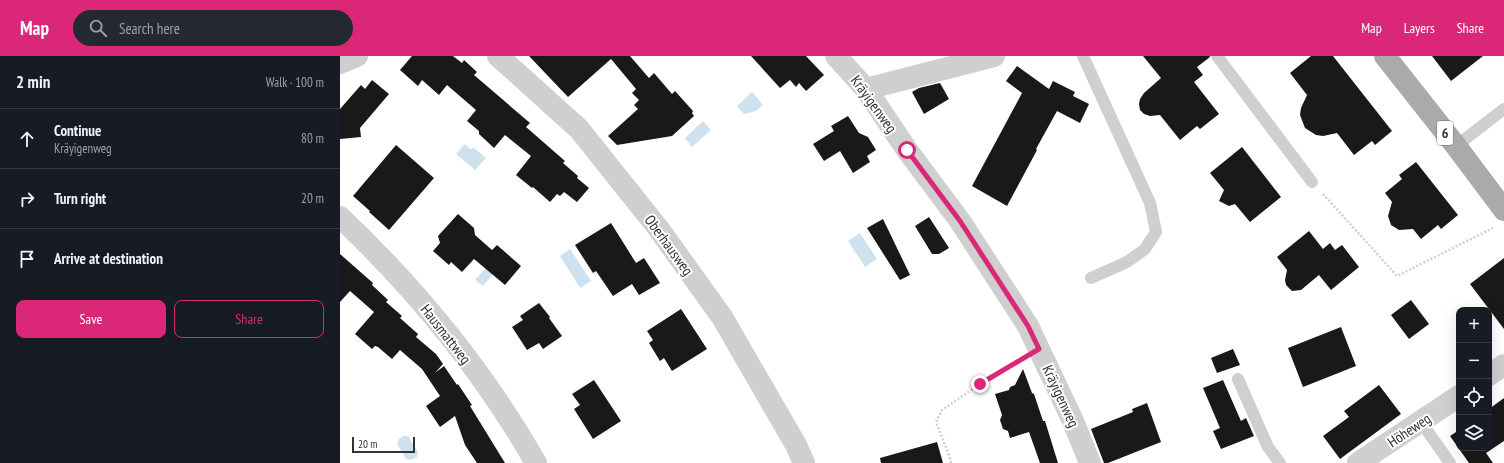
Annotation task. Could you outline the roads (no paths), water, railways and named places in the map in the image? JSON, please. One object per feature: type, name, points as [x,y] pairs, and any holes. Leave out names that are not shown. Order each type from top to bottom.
[{"type":"main road","name":"6","points":[[1385,56],[1456,146],[1501,217]]},
{"type":"street","points":[[340,63],[357,56]]},
{"type":"street","name":"Oberhausweg","points":[[498,56],[579,129],[658,228],[722,318],[796,445],[804,463]]},
{"type":"street","name":"Kräyigenweg","points":[[836,56],[866,89],[907,150],[960,221],[1028,326],[1073,421],[1090,463]]},
{"type":"street","points":[[866,89],[994,56]]},
{"type":"street","name":"Hausmattweg","points":[[340,217],[392,270],[454,343],[509,419],[536,463]]},
{"type":"street","points":[[1492,373],[1504,365]]},
{"type":"street","name":"Höheweg","points":[[1358,463],[1456,398]]},
{"type":"lane","points":[[1083,56],[1150,203],[1156,232],[1145,249],[1126,262],[1091,278]]},
{"type":"lane","points":[[1216,56],[1312,182]]},
{"type":"lane","points":[[1456,146],[1504,109]]},
{"type":"lane","points":[[1238,379],[1268,447],[1280,463]]},
{"type":"lane","points":[[1421,422],[1450,463]]},
{"type":"water","points":[[752,92],[763,105],[756,111],[744,114],[737,106]]},
{"type":"water","points":[[703,121],[711,130],[692,147],[685,138]]},
{"type":"water","points":[[465,144],[470,149],[474,148],[486,158],[475,170],[456,154]]},
{"type":"water","points":[[860,233],[877,259],[865,267],[848,241]]},
{"type":"water","points":[[570,249],[591,281],[580,288],[560,256]]},
{"type":"water","points":[[495,258],[502,264],[483,286],[475,280]]},
{"type":"water","points":[[403,436],[408,436],[418,452],[417,457],[411,460],[406,459],[397,444],[399,439]]}]
